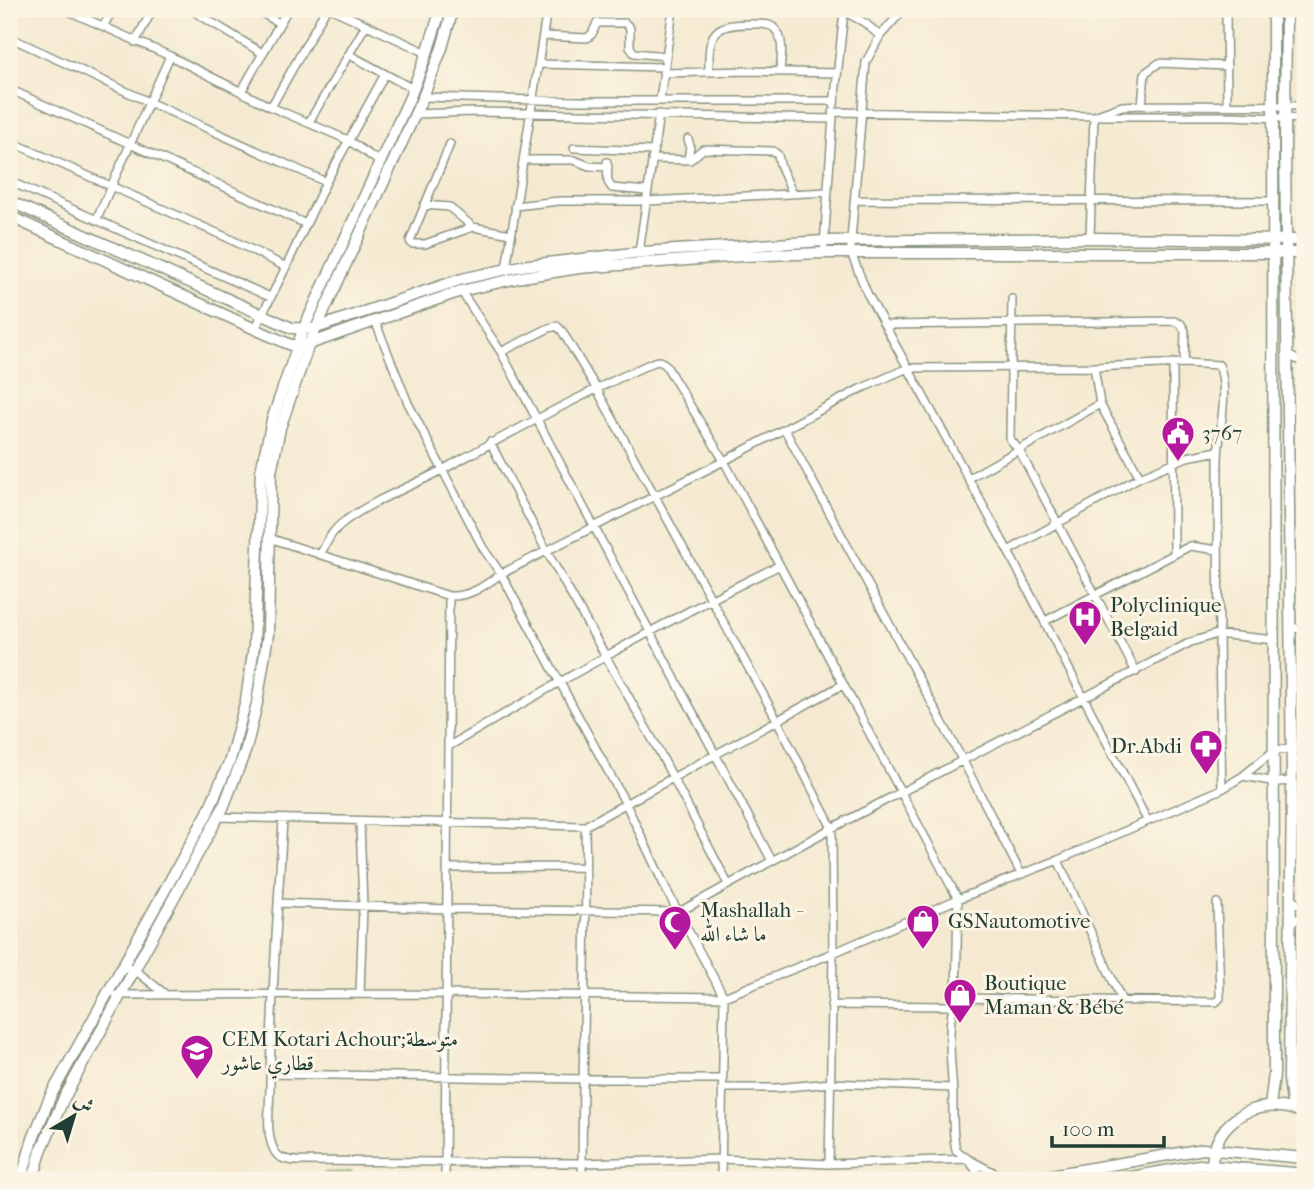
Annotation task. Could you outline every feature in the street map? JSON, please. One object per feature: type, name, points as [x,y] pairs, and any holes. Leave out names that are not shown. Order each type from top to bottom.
[{"type":"main road","points":[[21,1180],[33,1139],[50,1097],[207,814],[230,760],[247,700],[254,646],[261,471],[272,420],[296,346],[413,89],[428,53],[441,9]]},
{"type":"main road","points":[[33,1180],[41,1152],[63,1100],[218,817],[246,749],[257,703],[268,634],[271,472],[280,428],[309,344],[424,97],[453,9]]},
{"type":"main road","points":[[1270,1106],[1274,1074],[1276,782],[1273,9]]},
{"type":"main road","points":[[1286,9],[1292,755],[1289,1079],[1293,1109]]},
{"type":"main road","points":[[1273,39],[1286,39]]},
{"type":"main road","points":[[9,201],[292,328],[303,330],[317,328],[462,279],[576,258],[639,252],[824,240],[1305,240]]},
{"type":"main road","points":[[9,216],[296,346],[309,344],[461,291],[579,268],[824,253],[1305,253]]},
{"type":"main road","points":[[1213,1180],[1214,1149],[1219,1138],[1235,1119],[1246,1112],[1270,1106],[1293,1109],[1305,1114]]},
{"type":"main road","points":[[1022,1180],[1214,1149],[1305,1158]]},
{"type":"main road","points":[[1115,1180],[1199,1165],[1305,1174]]},
{"type":"street","points":[[64,9],[104,25],[271,107],[348,140],[381,163]]},
{"type":"street","points":[[104,25],[113,9]]},
{"type":"street","points":[[135,42],[153,9]]},
{"type":"street","points":[[190,9],[262,53]]},
{"type":"street","points":[[255,9],[279,23]]},
{"type":"street","points":[[241,92],[288,9]]},
{"type":"street","points":[[271,107],[326,9]]},
{"type":"street","points":[[332,9],[428,53]]},
{"type":"street","points":[[506,269],[547,9]]},
{"type":"street","points":[[660,99],[673,9]]},
{"type":"street","points":[[904,9],[880,36],[866,62],[851,253],[867,293],[1086,697],[1147,820]]},
{"type":"street","points":[[1226,9],[1227,104]]},
{"type":"street","points":[[824,253],[842,10],[865,23],[880,36]]},
{"type":"street","points":[[544,36],[587,38],[597,23],[625,23],[630,28],[630,47],[634,53],[666,56]]},
{"type":"street","points":[[709,72],[709,45],[712,35],[720,27],[733,23],[768,24],[775,28],[781,41],[780,72]]},
{"type":"street","points":[[309,122],[366,25]]},
{"type":"street","points":[[9,37],[326,182]]},
{"type":"street","points":[[349,55],[413,89]]},
{"type":"street","points":[[96,220],[170,57]]},
{"type":"street","points":[[1142,105],[1144,73],[1159,63],[1227,66]]},
{"type":"street","points":[[539,64],[709,72],[837,73]]},
{"type":"street","points":[[255,329],[326,182],[385,74]]},
{"type":"street","points":[[9,89],[306,224]]},
{"type":"street","points":[[424,97],[576,101],[834,101]]},
{"type":"street","points":[[1094,116],[1122,106],[1142,105],[1305,106]]},
{"type":"street","points":[[415,114],[863,114],[1305,119]]},
{"type":"street","points":[[639,252],[659,114]]},
{"type":"street","points":[[1090,238],[1094,116]]},
{"type":"street","points":[[688,139],[688,160]]},
{"type":"street","points":[[9,141],[226,237],[286,267]]},
{"type":"street","points":[[450,144],[410,235],[412,244],[425,244],[473,227],[511,234]]},
{"type":"street","points":[[574,148],[688,160],[694,159],[703,149],[773,151],[778,155],[780,170],[793,194]]},
{"type":"street","points":[[523,160],[574,160],[589,166],[608,165],[608,182],[612,188],[648,191]]},
{"type":"street","points":[[9,181],[271,297]]},
{"type":"street","points":[[515,206],[559,201],[647,201],[828,192]]},
{"type":"street","points":[[856,200],[1273,201]]},
{"type":"street","points":[[424,205],[454,209],[473,227]]},
{"type":"street","points":[[461,291],[501,352],[772,861]]},
{"type":"street","points":[[1012,299],[1008,433],[1136,672]]},
{"type":"street","points":[[375,321],[408,403],[442,470],[626,804],[724,997],[721,1180]]},
{"type":"street","points":[[886,325],[1174,321],[1181,324],[1185,331],[1184,363]]},
{"type":"street","points":[[501,352],[557,326],[596,388],[777,720],[832,828],[833,953],[829,1164]]},
{"type":"street","points":[[1287,355],[1303,363]]},
{"type":"street","points":[[320,555],[331,533],[367,506],[442,470],[490,442],[596,388],[654,362],[662,362],[724,461],[958,899],[951,1050],[954,1142],[956,1150],[968,1159],[1007,1180]]},
{"type":"street","points":[[1173,363],[1174,552]]},
{"type":"street","points":[[269,538],[449,596],[462,597],[500,574],[785,430],[860,389],[908,368],[1094,367],[1173,363],[1219,365],[1222,374],[1222,418],[1218,451],[1217,634],[1222,789]]},
{"type":"street","points":[[1288,371],[1303,363]]},
{"type":"street","points":[[1094,367],[1100,404],[1140,477]]},
{"type":"street","points":[[969,478],[1100,404]]},
{"type":"street","points":[[785,430],[964,761],[1021,874]]},
{"type":"street","points":[[490,442],[728,884]]},
{"type":"street","points":[[1007,551],[1140,477],[1187,457],[1218,451]]},
{"type":"street","points":[[1045,621],[1174,552],[1190,546],[1218,550]]},
{"type":"street","points":[[449,746],[651,631],[778,566]]},
{"type":"street","points":[[445,1180],[449,596]]},
{"type":"street","points":[[1291,626],[1305,632]]},
{"type":"street","points":[[1291,638],[1305,632]]},
{"type":"street","points":[[278,903],[448,909],[679,912],[832,828],[1191,642],[1217,634],[1275,640]]},
{"type":"street","points":[[218,817],[448,825],[585,826],[842,685]]},
{"type":"street","points":[[107,993],[120,996],[446,994],[724,997],[1058,860],[1222,789],[1275,750],[1305,760]]},
{"type":"street","points":[[1243,776],[1276,782],[1292,781]]},
{"type":"street","points":[[283,820],[272,995],[270,1138],[275,1153],[280,1158],[296,1161],[582,1163],[721,1159],[829,1164],[968,1159]]},
{"type":"street","points":[[360,822],[363,906],[360,994]]},
{"type":"street","points":[[582,1180],[585,1079],[583,996],[587,911],[585,826]]},
{"type":"street","points":[[1058,860],[1122,1002]]},
{"type":"street","points":[[448,868],[586,867]]},
{"type":"street","points":[[1289,924],[1305,911],[1290,898]]},
{"type":"street","points":[[831,1005],[1216,1002],[1220,993],[1217,903]]},
{"type":"street","points":[[122,967],[135,970],[166,995]]},
{"type":"street","points":[[1289,999],[1305,1000]]},
{"type":"street","points":[[271,1074],[722,1079]]},
{"type":"street","points":[[722,1088],[776,1088],[831,1083],[953,1088]]},
{"type":"street","points":[[968,1159],[983,1180]]},
{"type":"green space","points":[[351,1172],[351,1180],[325,1180],[325,1173]]},
{"type":"place","name":"3767","points":[[1178,463]]},
{"type":"place","name":"Polyclinique Belgaid","points":[[1085,647]]},
{"type":"place","name":"Dr.Abdi","points":[[1206,776]]},
{"type":"place","name":"GSNautomotive","points":[[923,951]]},
{"type":"place","name":"Mashallah - ما شاء الله","points":[[675,952]]},
{"type":"place","name":"Boutique Maman & Bébé","points":[[960,1025]]},
{"type":"place","name":"CEM Kotari Achour;متوسطة قطاري عاشور","points":[[197,1081]]}]
